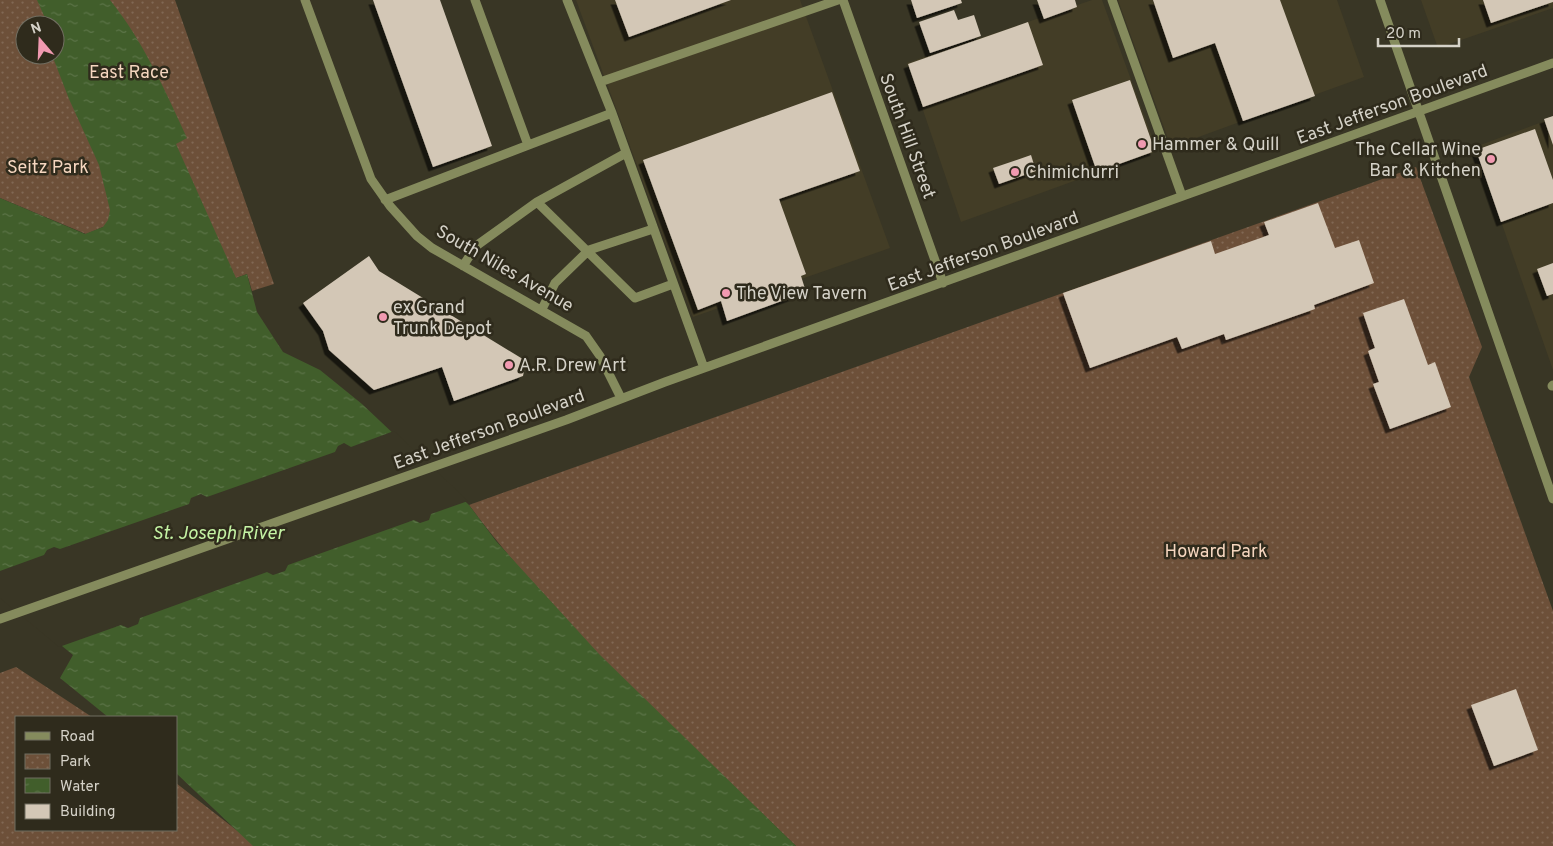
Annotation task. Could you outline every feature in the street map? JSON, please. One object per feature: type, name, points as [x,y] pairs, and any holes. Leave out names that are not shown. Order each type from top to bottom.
[{"type":"street","name":"South Niles Avenue","points":[[305,0],[362,157],[371,179],[385,200],[417,236],[463,266],[542,309],[586,336],[597,350],[621,398]]},
{"type":"street","points":[[475,0],[528,145]]},
{"type":"street","points":[[567,0],[612,113],[704,368]]},
{"type":"street","points":[[600,82],[838,0]]},
{"type":"street","name":"South Hill Street","points":[[843,0],[942,283]]},
{"type":"street","points":[[1112,0],[1182,196]]},
{"type":"street","points":[[1380,0],[1553,499]]},
{"type":"street","name":"East Jefferson Boulevard","points":[[0,619],[566,420],[621,398],[1553,63]]},
{"type":"street","points":[[385,200],[612,113]]},
{"type":"street","points":[[463,266],[476,246],[537,202],[626,153]]},
{"type":"street","points":[[537,202],[589,250],[635,298],[673,284]]},
{"type":"street","points":[[542,309],[555,284],[589,250],[654,229]]},
{"type":"shaded area","points":[[576,0],[800,0],[890,248],[693,317]]},
{"type":"shaded area","points":[[1092,0],[1102,0],[1157,151],[961,222],[907,63]]},
{"type":"shaded area","points":[[1118,0],[1337,0],[1364,77],[1171,147]]},
{"type":"shaded area","points":[[1421,0],[1553,0],[1553,8],[1438,48]]},
{"type":"shaded area","points":[[1553,118],[1553,370],[1475,147]]},
{"type":"green space","name":"East Race","points":[[0,0],[175,0],[274,284],[252,291],[247,274],[236,278],[103,227],[86,234],[0,198]]},
{"type":"green space","name":"Howard Park","points":[[1416,167],[1482,347],[1469,377],[1553,611],[1553,846],[796,846],[625,682],[584,640],[505,551],[469,505]]},
{"type":"green space","points":[[16,667],[90,716],[15,716],[15,831],[178,831],[178,785],[257,846],[0,846],[0,673]]},
{"type":"water","name":"St. Joseph River","points":[[37,0],[110,0],[133,32],[162,84],[187,138],[176,144],[236,278],[247,274],[257,312],[283,352],[320,370],[362,404],[469,505],[496,541],[599,654],[796,846],[253,846],[178,775],[178,716],[107,716],[60,678],[73,655],[0,595],[0,198],[85,234],[103,227],[108,220],[110,210],[99,165],[56,65],[65,65],[65,15],[44,15]]},
{"type":"pier","points":[[394,431],[468,501],[431,514],[429,520],[420,523],[414,520],[288,565],[285,571],[273,575],[267,572],[140,618],[138,624],[128,628],[121,625],[59,647],[0,598],[0,571],[44,555],[47,550],[54,547],[60,549],[189,504],[191,498],[201,494],[207,497],[335,452],[338,446],[344,443],[351,447]]},
{"type":"building","points":[[373,0],[440,0],[492,146],[433,167]]},
{"type":"building","points":[[615,0],[731,0],[629,37]]},
{"type":"building","points":[[911,0],[961,0],[962,3],[917,18]]},
{"type":"building","points":[[1037,0],[1075,0],[1077,7],[1044,19]]},
{"type":"building","points":[[1153,0],[1280,0],[1315,96],[1243,121],[1215,43],[1173,58]]},
{"type":"building","points":[[1483,0],[1553,0],[1553,2],[1491,23]]},
{"type":"building","points":[[954,10],[958,20],[974,15],[981,36],[930,53],[919,22]]},
{"type":"building","points":[[1028,22],[1043,65],[923,107],[908,64]]},
{"type":"building","points":[[1130,80],[1155,151],[1097,172],[1072,100]]},
{"type":"building","points":[[832,92],[860,171],[779,199],[806,274],[801,276],[806,292],[727,321],[721,301],[698,310],[643,160]]},
{"type":"building","points":[[1553,116],[1553,145],[1544,119]]},
{"type":"building","points":[[1535,129],[1553,180],[1553,203],[1501,222],[1476,150]]},
{"type":"building","points":[[1031,155],[1036,171],[999,184],[993,168]]},
{"type":"building","points":[[1318,203],[1335,248],[1359,240],[1374,283],[1314,305],[1315,309],[1226,340],[1224,334],[1182,349],[1177,337],[1090,368],[1063,293],[1211,241],[1215,254],[1269,235],[1264,222]]},
{"type":"building","name":"ex Grand Trunk Depot","points":[[369,256],[379,271],[526,361],[523,376],[454,401],[442,367],[374,390],[329,350],[323,331],[303,303]]},
{"type":"building","points":[[1553,263],[1553,294],[1547,296],[1537,269]]},
{"type":"building","points":[[1404,299],[1428,365],[1435,362],[1451,407],[1390,429],[1373,384],[1379,382],[1368,351],[1375,348],[1363,313]]},
{"type":"building","points":[[1516,689],[1538,750],[1494,766],[1471,705]]},
{"type":"place","name":"Hammer & Quill","points":[[1142,144]]},
{"type":"place","name":"The Cellar Wine Bar & Kitchen","points":[[1491,159]]},
{"type":"place","name":"Chimichurri","points":[[1015,172]]},
{"type":"place","name":"The View Tavern","points":[[726,293]]},
{"type":"place","name":"ex Grand Trunk Depot","points":[[383,317]]},
{"type":"place","name":"A.R. Drew Art","points":[[509,365]]},
{"type":"park label","name":"Seitz Park","points":[[48,167]]}]
